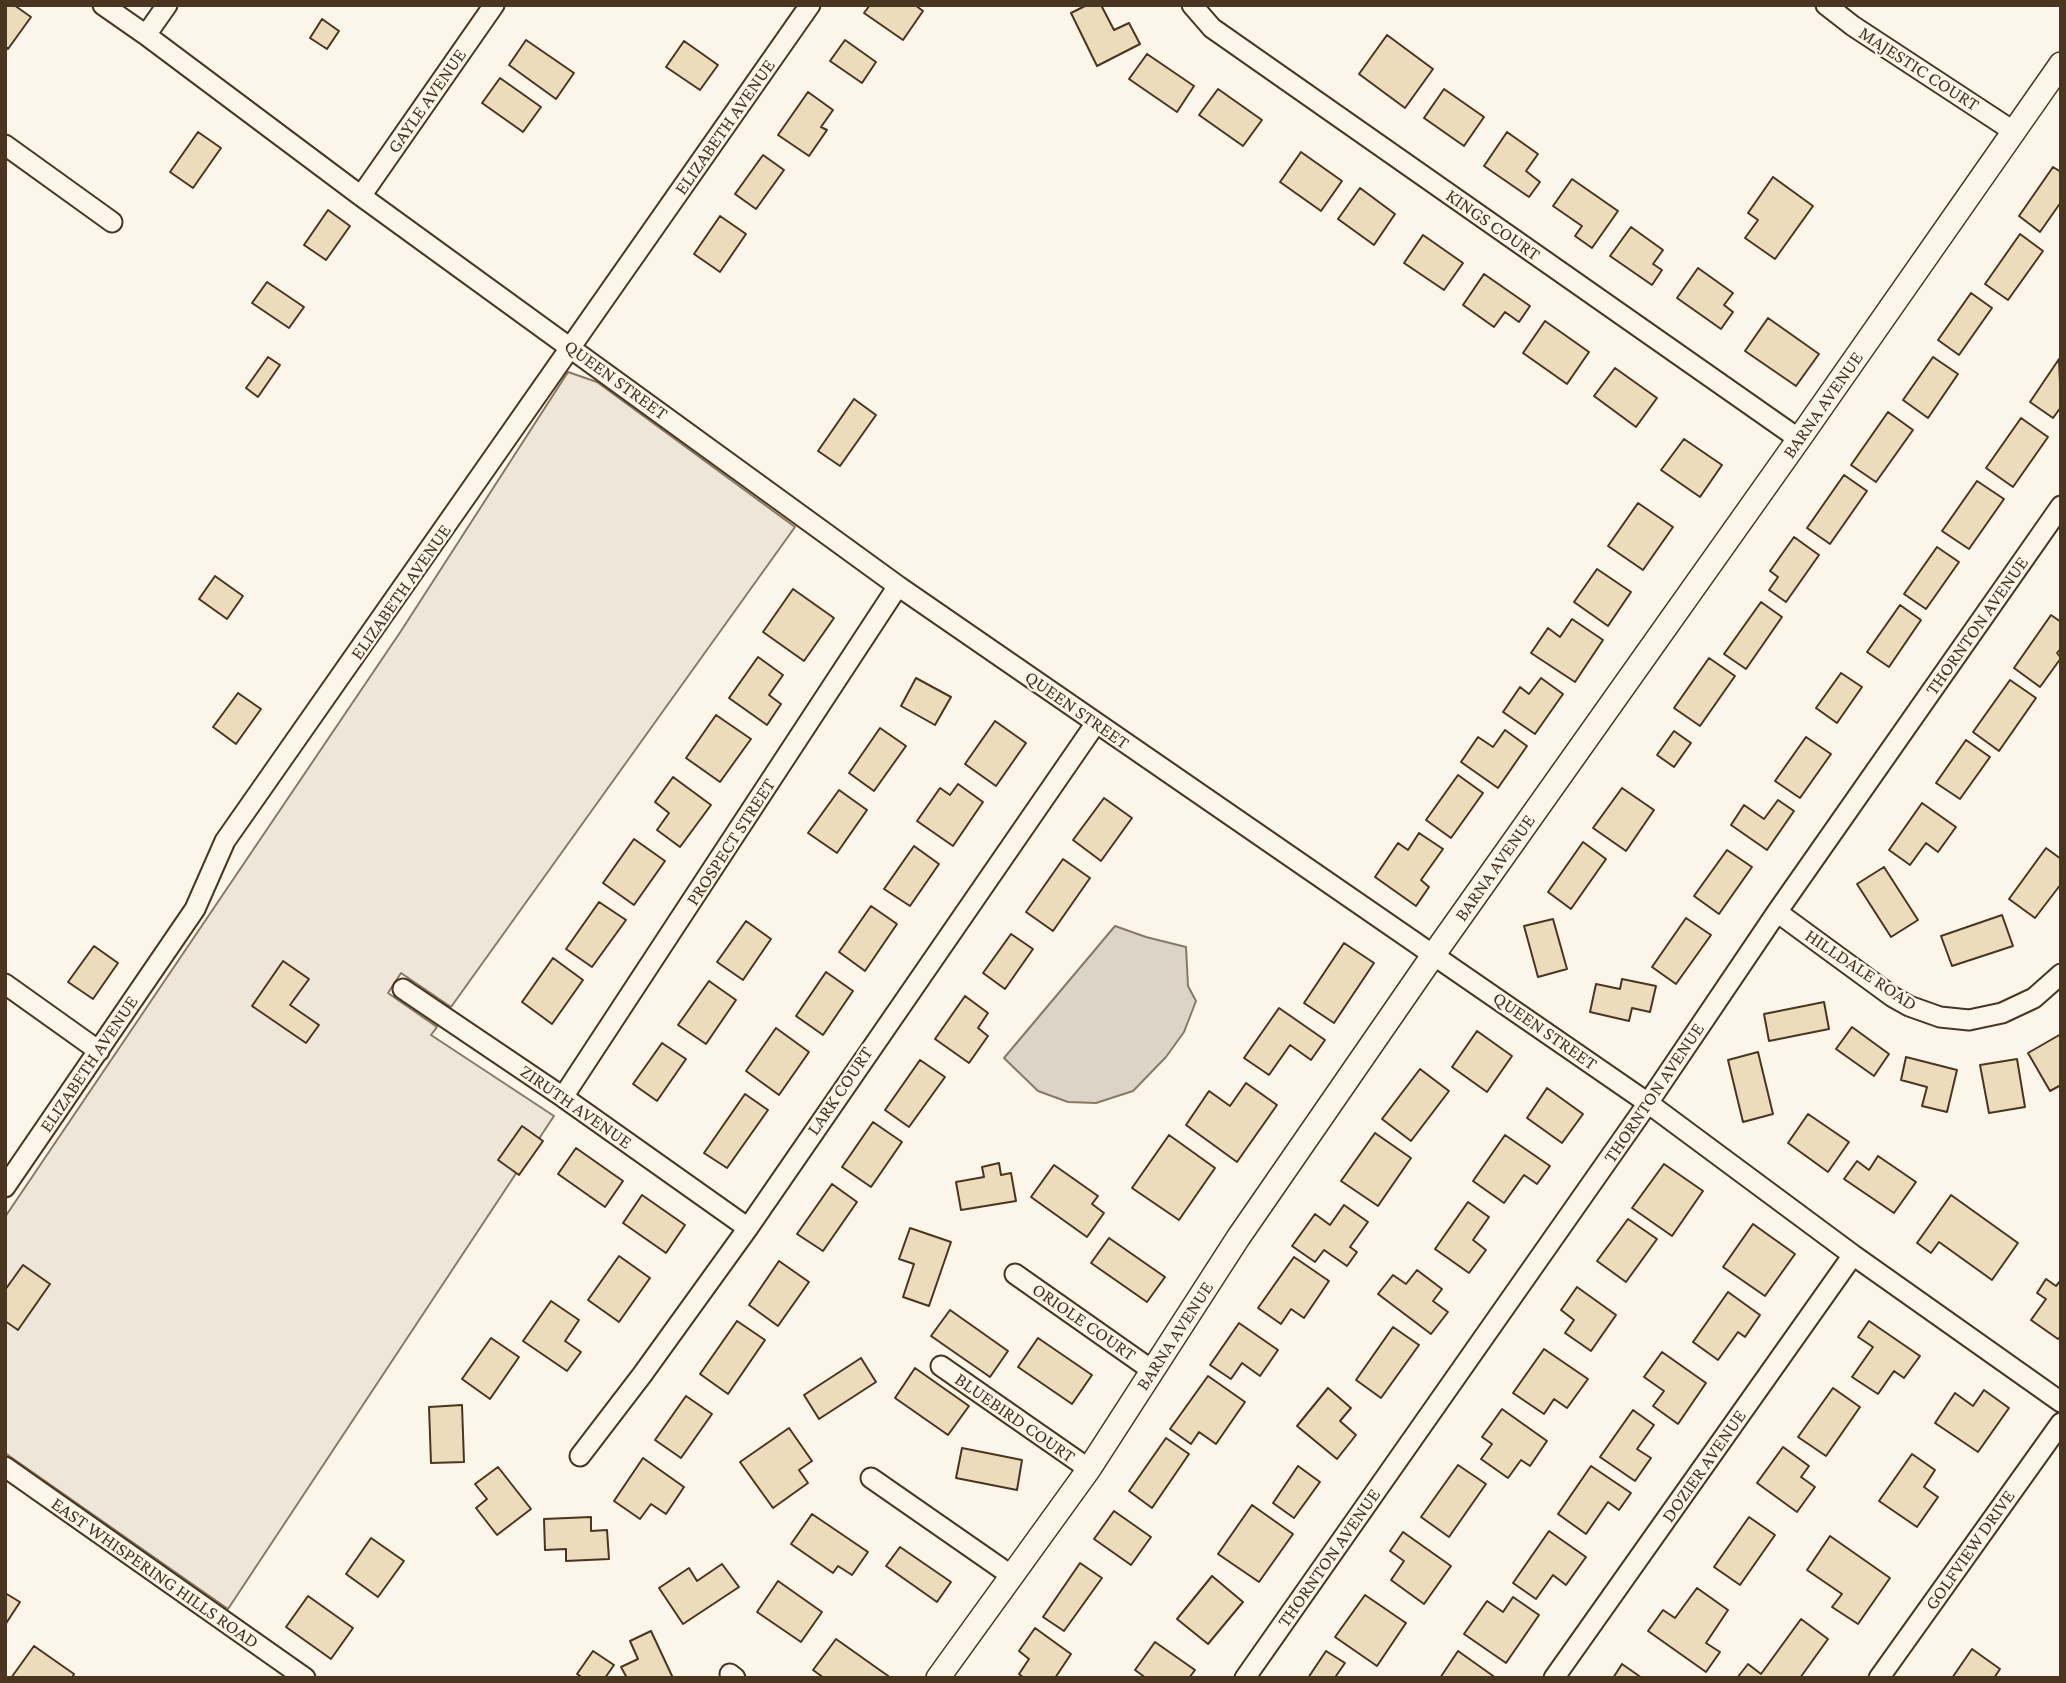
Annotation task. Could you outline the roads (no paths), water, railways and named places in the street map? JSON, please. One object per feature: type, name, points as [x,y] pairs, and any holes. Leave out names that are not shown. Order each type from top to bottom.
[{"type":"street","name":"QUEEN STREET","points":[[103,5],[898,586],[1648,1103],[1853,1255],[2061,1402]]},
{"type":"street","points":[[146,35],[167,5]]},
{"type":"street","name":"GAYLE AVENUE","points":[[361,196],[494,5]]},
{"type":"street","name":"ELIZABETH AVENUE","points":[[5,1187],[195,909],[225,841],[810,5]]},
{"type":"street","name":"KINGS COURT","points":[[1192,5],[1212,28],[1799,439]]},
{"type":"street","name":"MAJESTIC COURT","points":[[1826,5],[1853,26],[2013,131]]},
{"type":"street","name":"BARNA AVENUE","points":[[939,1678],[1089,1469],[1238,1238],[1434,954],[2061,64]]},
{"type":"street","points":[[5,145],[111,222]]},
{"type":"street","name":"THORNTON AVENUE","points":[[1245,1678],[1648,1103],[1777,912],[2061,506]]},
{"type":"street","name":"PROSPECT STREET","points":[[563,1097],[898,586]]},
{"type":"street","name":"LARK COURT","points":[[580,1456],[642,1376],[748,1228],[1096,723]]},
{"type":"street","name":"HILLDALE ROAD","points":[[1777,912],[1893,996],[1909,1006],[1940,1017],[1969,1020],[2002,1013],[2034,998],[2061,974]]},
{"type":"street","points":[[5,984],[99,1051]]},
{"type":"street","name":"ZIRUTH AVENUE","points":[[403,989],[563,1097],[748,1228]]},
{"type":"street","name":"DOZIER AVENUE","points":[[1554,1678],[1853,1255]]},
{"type":"street","name":"ORIOLE COURT","points":[[1015,1274],[1153,1371]]},
{"type":"street","name":"BLUEBIRD COURT","points":[[941,1366],[1089,1469]]},
{"type":"street","name":"GOLFVIEW DRIVE","points":[[1879,1678],[2061,1423]]},
{"type":"street","name":"EAST WHISPERING HILLS ROAD","points":[[5,1467],[305,1678]]},
{"type":"street","points":[[871,1478],[1012,1576]]}]
